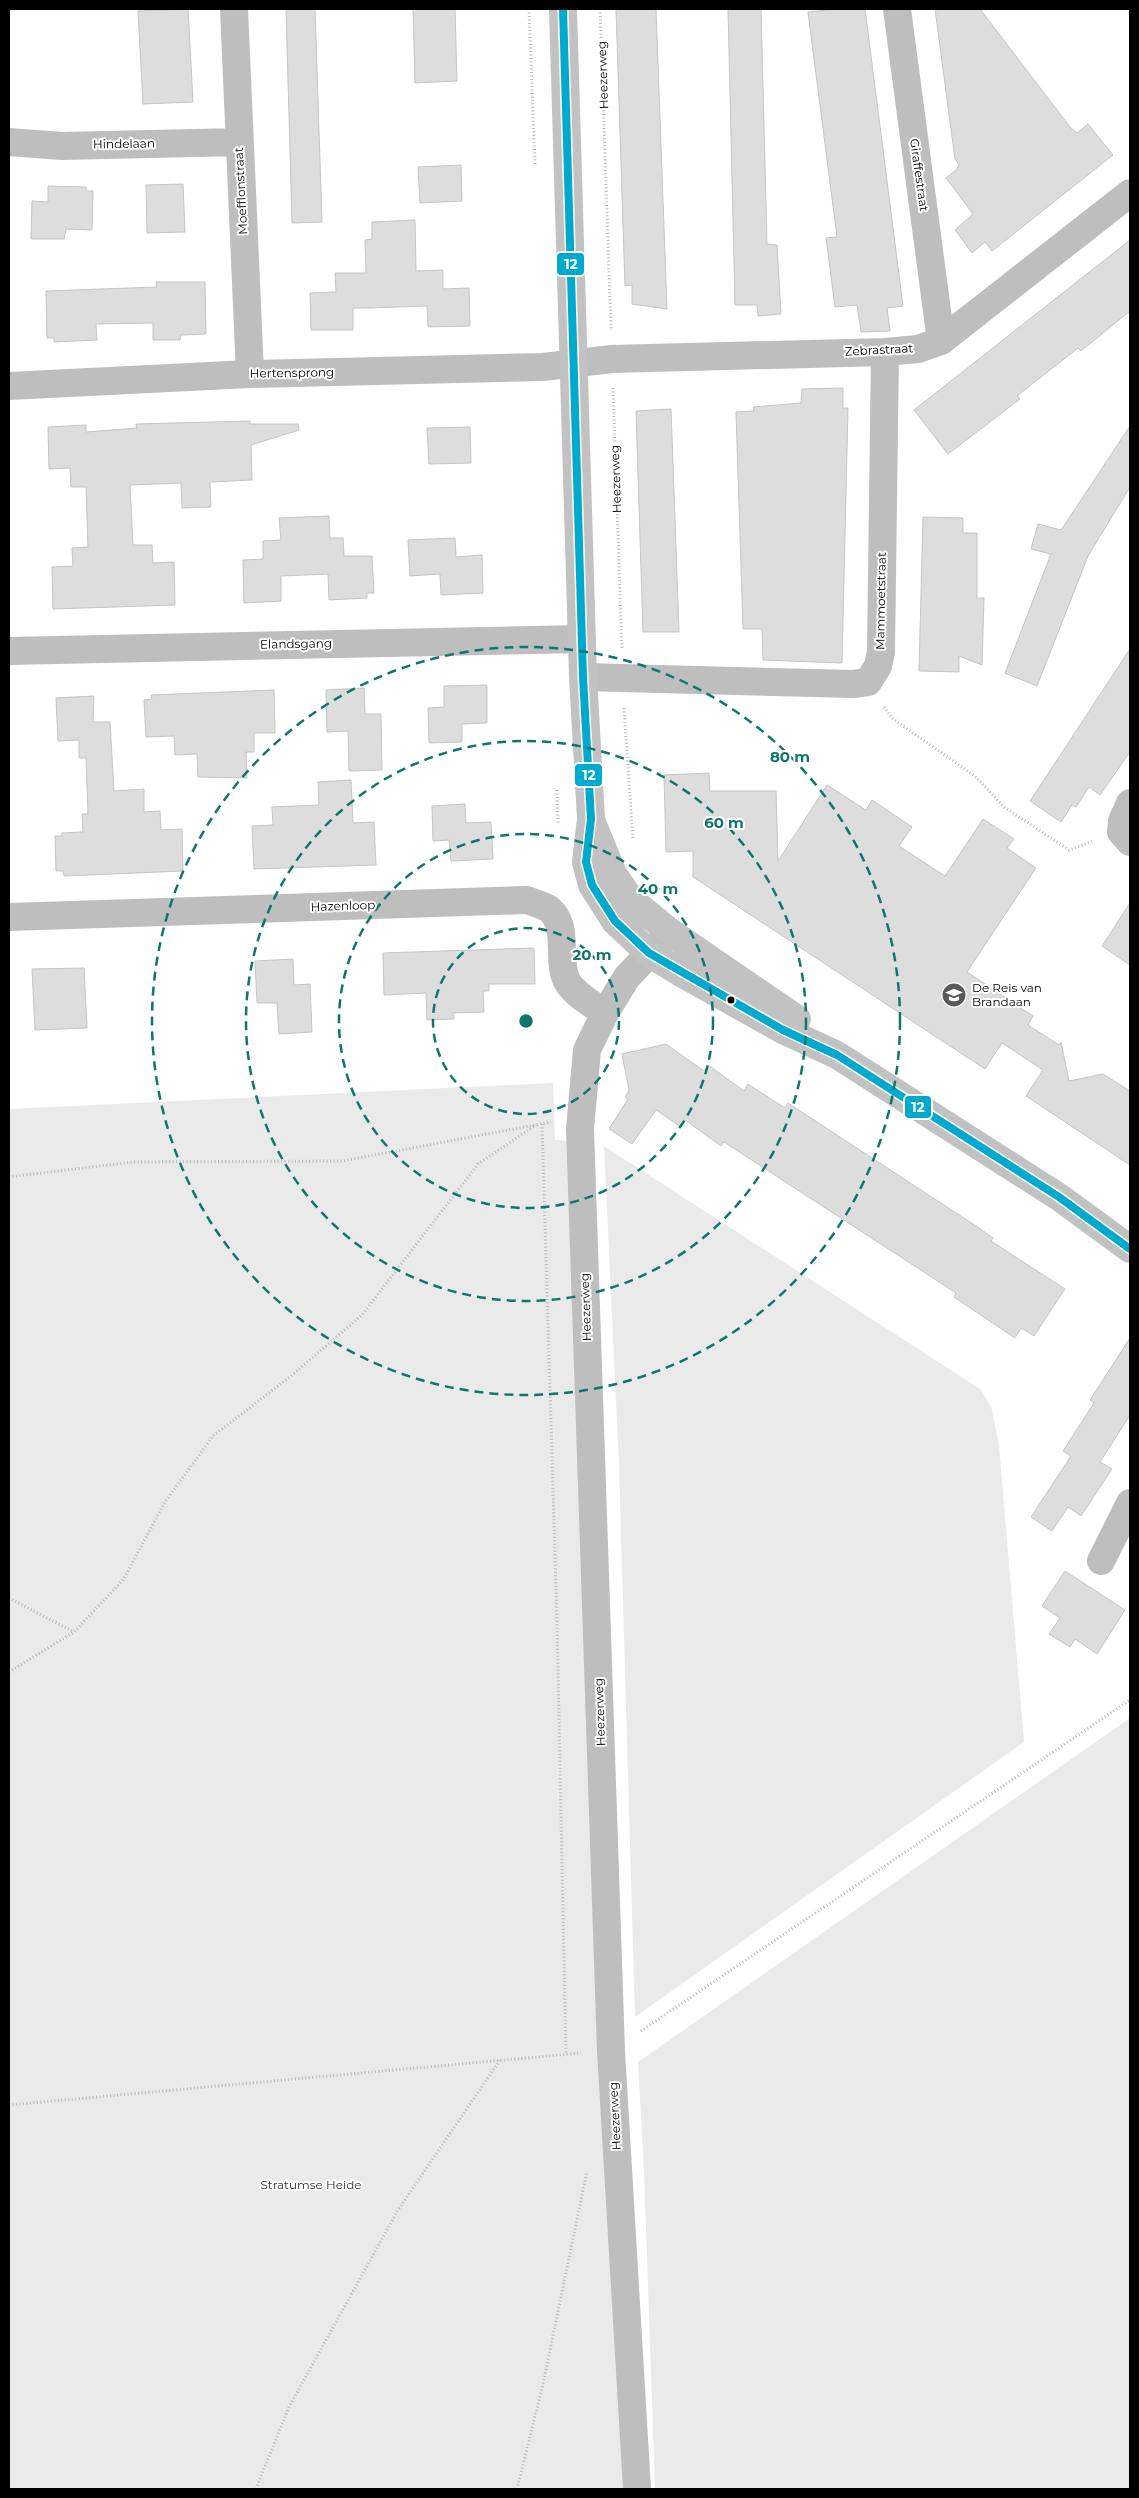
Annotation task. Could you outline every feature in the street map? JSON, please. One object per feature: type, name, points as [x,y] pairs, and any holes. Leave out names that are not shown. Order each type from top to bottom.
[{"type":"street","name":"Moefflonstraat","points":[[234,9],[250,374]]},
{"type":"street","points":[[564,9],[576,364],[583,677],[590,819],[586,862],[592,885],[614,921],[649,953],[775,1025],[837,1056],[1059,1197],[1130,1249]]},
{"type":"street","name":"Giraffestraat","points":[[897,9],[941,341]]},
{"type":"street","name":"Hindelaan","points":[[9,142],[62,146],[239,142]]},
{"type":"street","name":"Zebrastraat","points":[[576,364],[612,359],[885,352],[918,349],[941,341],[1130,193]]},
{"type":"street","name":"Mammoetstraat","points":[[868,682],[878,666],[881,652],[885,352]]},
{"type":"street","name":"Hertensprong","points":[[9,386],[250,374],[544,367],[576,364]]},
{"type":"street","name":"Elandsgang","points":[[9,651],[582,639]]},
{"type":"street","points":[[583,677],[852,684],[868,682]]},
{"type":"street","points":[[1126,837],[1122,821],[1130,803]]},
{"type":"street","points":[[590,819],[613,874],[631,900],[670,932],[799,1021],[837,1056]]},
{"type":"street","name":"Hazenloop","points":[[9,917],[527,900],[550,910],[557,922],[562,938],[563,972],[568,982],[575,992],[604,1013]]},
{"type":"street","name":"Heezerweg","points":[[637,2489],[611,2051],[580,1129],[587,1050],[604,1013],[627,977],[670,932]]},
{"type":"street","points":[[1101,1561],[1130,1503]]},
{"type":"path","name":"Heezerweg","points":[[600,9],[623,677],[633,840]]},
{"type":"path","points":[[868,682],[893,719],[975,776],[1004,806],[1069,850],[1126,837]]},
{"type":"path","points":[[542,1124],[557,1612],[566,2055]]},
{"type":"path","points":[[9,1177],[132,1162],[343,1161],[536,1125],[478,1164],[362,1315],[291,1376],[213,1436],[165,1502],[123,1580],[74,1632],[9,1672]]},
{"type":"path","points":[[9,1598],[74,1632]]},
{"type":"path","points":[[9,2105],[611,2051],[1130,1700]]},
{"type":"path","points":[[256,2489],[289,2407],[398,2210],[500,2060]]},
{"type":"path","points":[[517,2489],[543,2384],[588,2165]]},
{"type":"green space","name":"Stratumse Heide","points":[[553,1083],[555,1140],[571,1141],[630,2489],[9,2489],[9,1109]]},
{"type":"green space","points":[[604,1146],[980,1389],[991,1406],[999,1445],[1024,1742],[635,2017],[619,1464]]},
{"type":"green space","points":[[1130,1718],[1130,2489],[655,2489],[644,2171],[638,2062]]},
{"type":"building","points":[[188,9],[193,102],[143,104],[138,11]]},
{"type":"building","points":[[286,9],[315,9],[322,222],[292,223]]},
{"type":"building","points":[[413,9],[455,9],[457,81],[415,83]]},
{"type":"building","points":[[616,9],[656,9],[667,309],[632,304],[632,285],[625,286]]},
{"type":"building","points":[[728,9],[761,9],[767,244],[777,245],[781,314],[758,316],[757,305],[735,305]]},
{"type":"building","points":[[865,9],[903,306],[887,308],[890,331],[861,332],[857,305],[835,307],[826,238],[837,237],[808,12]]},
{"type":"building","points":[[935,9],[980,9],[1070,127],[1077,133],[1088,124],[1113,155],[992,251],[985,242],[972,253],[955,230],[973,214],[946,178],[959,165],[955,159]]},
{"type":"building","points":[[461,165],[462,201],[420,203],[418,167]]},
{"type":"building","points":[[183,184],[185,232],[147,233],[146,185]]},
{"type":"building","points":[[48,186],[86,187],[86,191],[93,191],[92,230],[66,229],[64,239],[31,239],[32,201],[48,202]]},
{"type":"building","points":[[415,220],[416,271],[443,270],[443,289],[469,288],[470,326],[428,327],[427,306],[353,308],[353,330],[311,330],[310,293],[336,292],[335,273],[366,273],[365,240],[372,239],[372,222]]},
{"type":"building","points":[[1130,240],[1130,311],[1081,351],[1078,348],[1017,396],[1020,399],[948,454],[914,410]]},
{"type":"building","points":[[156,282],[205,282],[206,334],[181,335],[180,340],[153,340],[153,323],[96,324],[97,340],[54,342],[54,338],[47,338],[46,291],[157,287]]},
{"type":"building","points":[[843,388],[843,408],[848,408],[842,663],[763,660],[762,629],[743,629],[736,412],[754,411],[753,407],[801,403],[802,389]]},
{"type":"building","points":[[671,409],[679,632],[643,632],[636,411]]},
{"type":"building","points":[[250,421],[250,424],[298,424],[299,430],[251,445],[252,480],[210,482],[211,507],[182,508],[181,483],[130,485],[133,545],[152,545],[153,563],[174,562],[175,605],[53,609],[52,567],[73,566],[72,548],[88,547],[86,487],[71,487],[70,468],[49,469],[48,427],[86,425],[86,432],[137,428],[136,424]]},
{"type":"building","points":[[1130,426],[1130,487],[1088,556],[1037,686],[1005,673],[1051,554],[1031,549],[1038,524],[1061,530]]},
{"type":"building","points":[[470,427],[471,463],[429,464],[427,428]]},
{"type":"building","points":[[329,516],[330,538],[343,538],[344,556],[372,556],[374,593],[367,593],[367,598],[329,600],[328,574],[281,576],[281,601],[244,603],[243,560],[263,559],[263,541],[281,540],[279,518]]},
{"type":"building","points":[[923,517],[963,518],[963,533],[977,533],[977,598],[984,598],[982,665],[959,656],[959,672],[919,671]]},
{"type":"building","points":[[455,538],[456,557],[482,555],[483,593],[441,595],[440,574],[410,576],[408,540]]},
{"type":"building","points":[[1130,649],[1130,752],[1100,795],[1089,787],[1076,807],[1072,805],[1061,822],[1030,801]]},
{"type":"building","points":[[487,685],[487,723],[462,724],[462,742],[429,743],[428,708],[444,707],[444,686]]},
{"type":"building","points":[[364,688],[365,714],[381,714],[382,770],[349,771],[348,731],[327,732],[326,690]]},
{"type":"building","points":[[274,690],[275,733],[254,733],[254,752],[246,752],[247,778],[198,777],[197,754],[175,755],[174,736],[146,737],[144,700],[152,699],[151,695]]},
{"type":"building","points":[[94,696],[93,722],[110,722],[114,791],[144,789],[144,812],[160,811],[161,830],[182,829],[183,871],[64,876],[63,871],[56,871],[55,836],[62,836],[62,833],[83,832],[82,814],[88,814],[86,758],[79,758],[79,740],[58,741],[56,698]]},
{"type":"building","points":[[709,773],[710,791],[776,791],[778,861],[827,785],[866,810],[872,800],[912,827],[899,846],[945,876],[983,819],[1014,839],[1007,848],[1036,868],[967,972],[1033,1016],[1028,1025],[1059,1045],[1061,1042],[1069,1081],[1103,1074],[1130,1091],[1130,1165],[1026,1096],[1043,1070],[1002,1043],[985,1069],[693,877],[693,851],[666,852],[664,775]]},
{"type":"building","points":[[351,780],[353,823],[374,822],[376,865],[254,869],[252,826],[273,825],[272,807],[319,805],[318,782]]},
{"type":"building","points":[[465,804],[466,823],[491,822],[493,859],[451,861],[449,840],[433,841],[432,806]]},
{"type":"building","points":[[1130,903],[1130,965],[1102,946]]},
{"type":"building","points":[[534,948],[535,984],[489,984],[489,991],[483,991],[484,1012],[453,1013],[454,1019],[427,1020],[426,993],[384,995],[383,953]]},
{"type":"building","points":[[293,959],[294,985],[310,984],[312,1032],[279,1034],[277,1003],[257,1003],[255,961]]},
{"type":"building","points":[[84,968],[87,1028],[35,1030],[32,969]]},
{"type":"building","points":[[666,1044],[704,1071],[708,1065],[744,1091],[748,1084],[785,1108],[788,1103],[976,1226],[993,1238],[991,1241],[1065,1289],[1034,1336],[1021,1328],[1015,1338],[954,1297],[956,1293],[724,1142],[721,1146],[685,1120],[681,1127],[656,1110],[632,1144],[609,1129],[628,1099],[625,1097],[629,1090],[622,1054]]},
{"type":"building","points":[[1130,1338],[1130,1415],[1100,1462],[1112,1469],[1081,1516],[1068,1507],[1052,1531],[1031,1517],[1071,1456],[1063,1451],[1094,1403],[1090,1400]]},
{"type":"building","points":[[1065,1571],[1125,1610],[1097,1654],[1075,1639],[1070,1647],[1049,1634],[1060,1618],[1042,1606]]},
{"type":"transit line","name":"12","points":[[563,9],[583,677],[591,819],[586,862],[592,885],[615,921],[649,953],[783,1030],[837,1055],[1059,1197],[1130,1249]]},
{"type":"place","name":"De Reis van Brandaan","points":[[954,995]]}]
